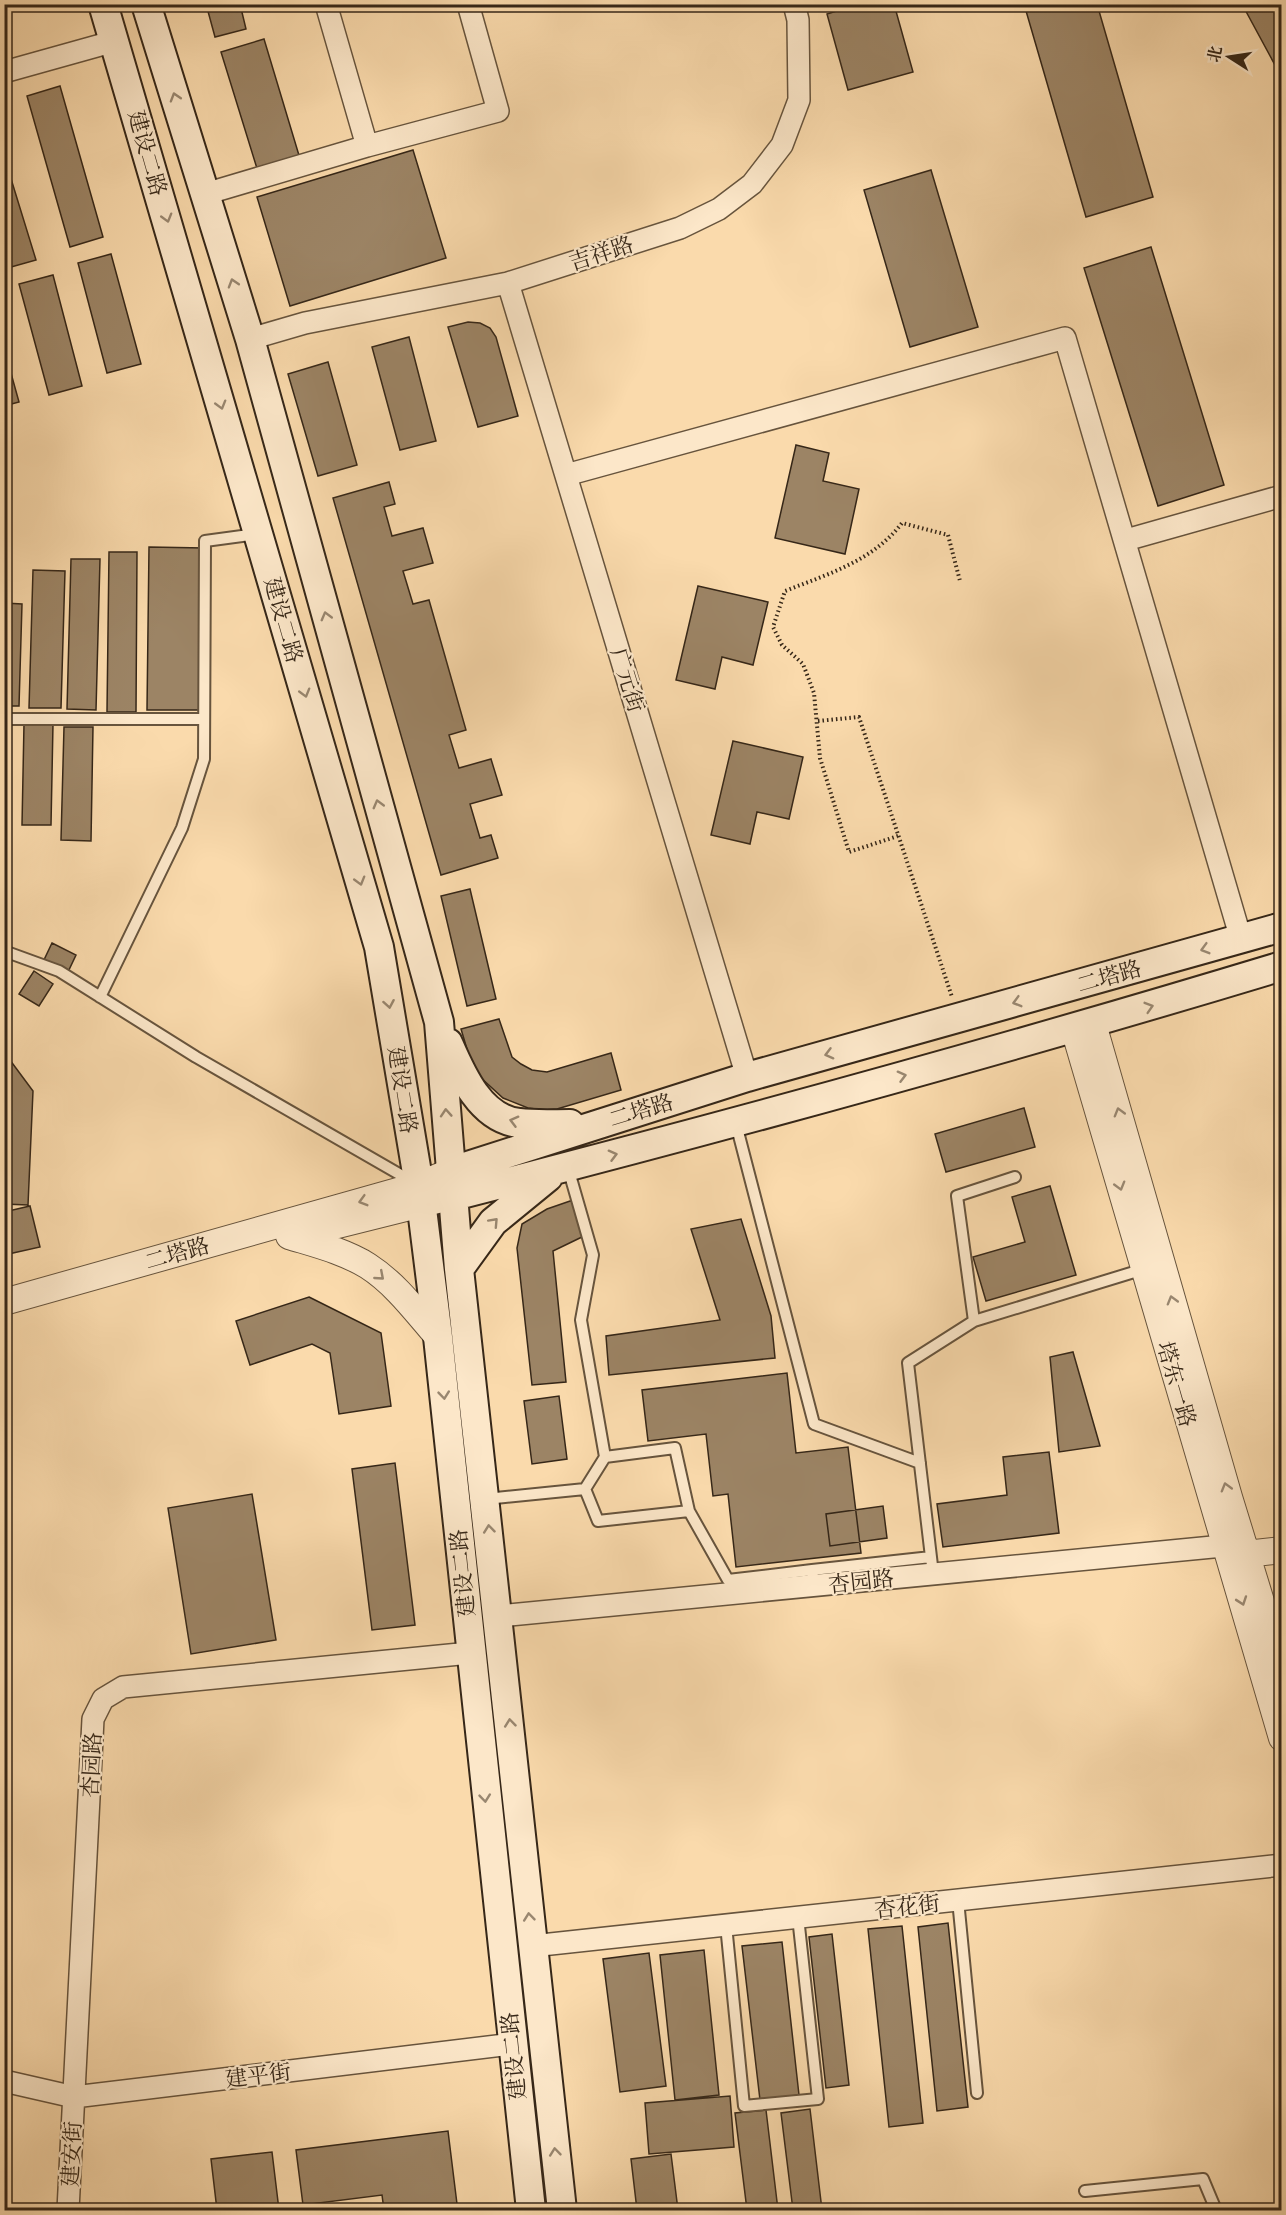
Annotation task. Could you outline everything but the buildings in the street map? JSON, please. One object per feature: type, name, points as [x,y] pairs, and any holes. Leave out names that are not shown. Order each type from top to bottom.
[{"type":"main road","name":"建设二路","points":[[103,4],[379,947],[420,1195],[438,1337],[531,2211]]},
{"type":"main road","name":"建设二路","points":[[146,4],[250,339],[439,1022],[459,1269],[499,1616],[532,1946],[562,2211]]},
{"type":"main road","name":"二塔路","points":[[453,1183],[593,1125],[747,1077],[1281,927]]},
{"type":"main road","points":[[379,947],[392,952],[408,949],[416,942]]},
{"type":"main road","name":"二塔路","points":[[453,1183],[562,1169],[1084,1026],[1281,966]]},
{"type":"main road","points":[[439,1022],[463,1076],[474,1094],[493,1113],[516,1123],[593,1125]]},
{"type":"main road","points":[[459,1269],[493,1222],[513,1204],[562,1169]]},
{"type":"street","points":[[326,4],[368,146]]},
{"type":"street","points":[[205,194],[498,111],[468,4]]},
{"type":"street","name":"吉祥路","points":[[250,339],[305,323],[508,283],[680,228],[719,209],[752,184],[782,145],[799,100],[798,20],[794,4]]},
{"type":"street","points":[[4,72],[115,41]]},
{"type":"street","name":"广元街","points":[[508,283],[747,1077]]},
{"type":"street","points":[[566,475],[1065,338],[1241,939]]},
{"type":"street","points":[[1126,540],[1281,496]]},
{"type":"street","name":"塔东一路","points":[[1084,1026],[1144,1268],[1237,1548],[1281,1670]]},
{"type":"street","name":"塔东一路","points":[[1084,1026],[1237,1548],[1247,1615],[1281,1738]]},
{"type":"street","points":[[420,1195],[453,1183]]},
{"type":"street","name":"二塔路","points":[[4,1319],[289,1236],[420,1195]]},
{"type":"street","name":"二塔路","points":[[4,1302],[420,1195]]},
{"type":"street","points":[[289,1236],[331,1249],[369,1267],[404,1297],[438,1337]]},
{"type":"street","name":"杏园路","points":[[1237,1548],[1281,1539]]},
{"type":"street","name":"杏园路","points":[[499,1616],[932,1565],[1237,1548],[1281,1550]]},
{"type":"street","name":"杏园路","points":[[74,2097],[93,1719],[103,1699],[123,1687],[470,1653]]},
{"type":"street","name":"杏花街","points":[[532,1946],[1281,1865]]},
{"type":"street","name":"建平街","points":[[4,2081],[74,2097],[512,2044]]},
{"type":"street","name":"建安街","points":[[68,2211],[74,2097]]},
{"type":"lane","points":[[100,997],[182,828],[204,759],[206,541],[259,534]]},
{"type":"lane","points":[[4,719],[204,719]]},
{"type":"lane","points":[[4,951],[60,971],[420,1195]]},
{"type":"lane","points":[[735,1122],[814,1424],[920,1463]]},
{"type":"lane","points":[[562,1169],[593,1254],[582,1320],[605,1457],[585,1489]]},
{"type":"lane","points":[[974,1321],[957,1196],[1015,1177]]},
{"type":"lane","points":[[932,1565],[908,1363],[974,1321],[1144,1268]]},
{"type":"lane","points":[[605,1457],[675,1448],[689,1511],[728,1580],[813,1578]]},
{"type":"lane","points":[[486,1499],[585,1489]]},
{"type":"lane","points":[[585,1489],[598,1521],[689,1511]]},
{"type":"lane","points":[[958,1900],[977,2093]]},
{"type":"lane","points":[[726,1925],[744,2106],[818,2099],[798,1917]]},
{"type":"lane","points":[[1085,2192],[1203,2179],[1216,2211]]},
{"type":"path","points":[[898,836],[849,852],[820,758],[814,693],[803,664],[782,645],[773,627],[785,591],[854,564],[889,539],[902,523],[948,535],[960,581]]},
{"type":"path","points":[[818,721],[859,717],[959,1018]]}]
